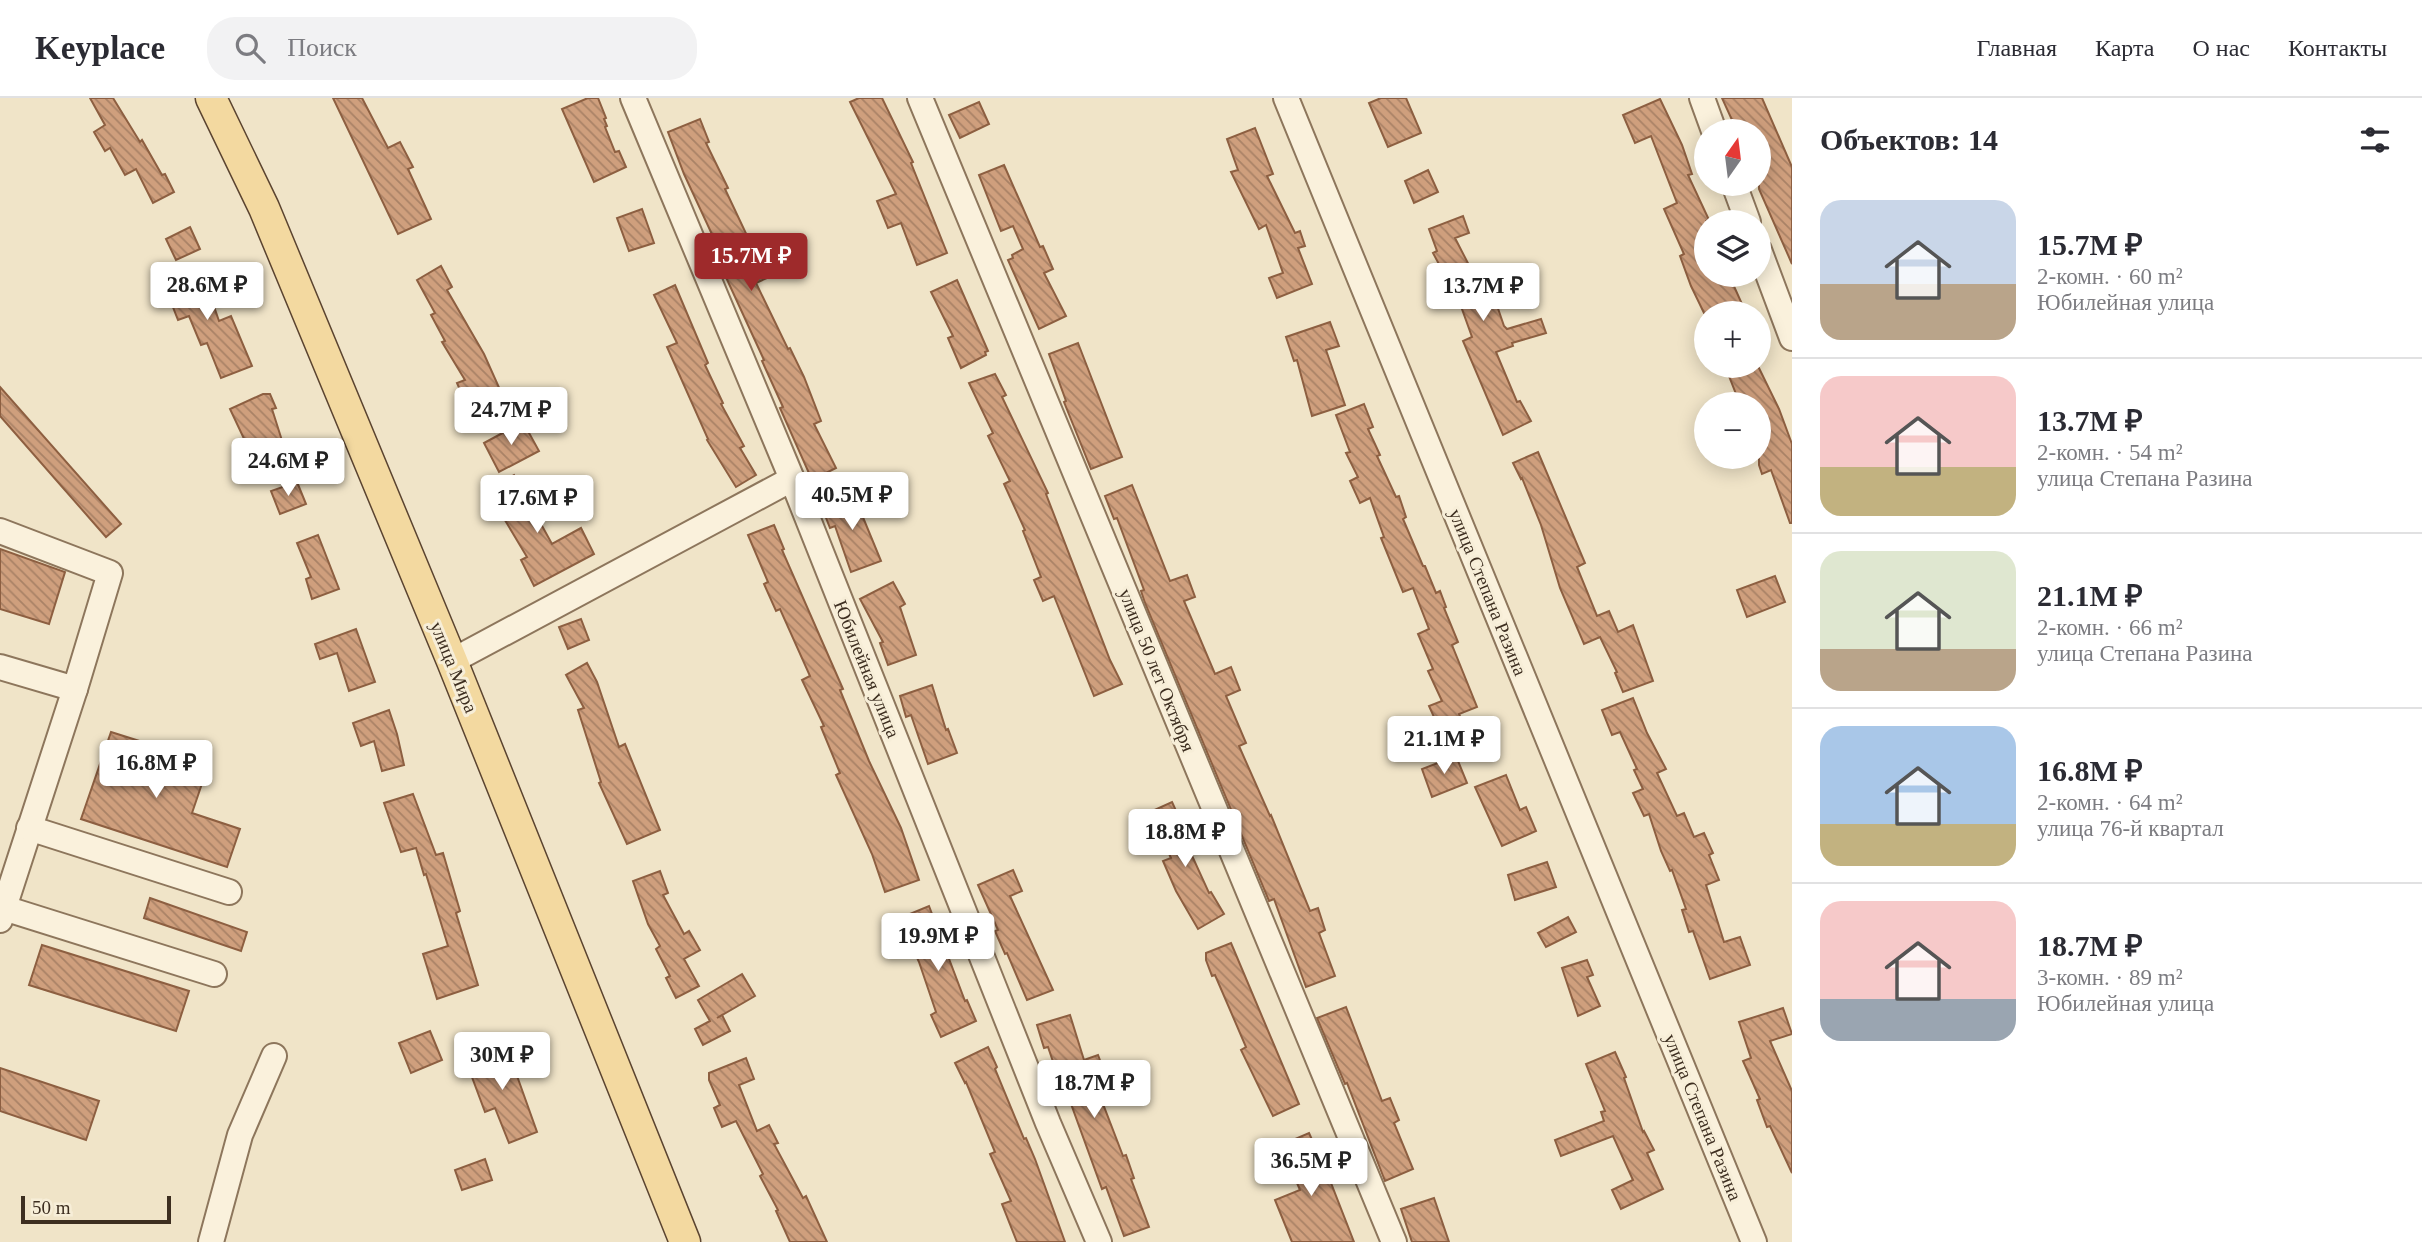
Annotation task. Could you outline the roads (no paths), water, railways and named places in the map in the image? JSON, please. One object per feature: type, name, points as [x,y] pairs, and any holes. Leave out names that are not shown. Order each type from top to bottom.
[{"type":"main road","name":"улица Мира","points":[[212,98],[264,208],[452,661],[685,1242]]},
{"type":"street","name":"Юбилейная улица","points":[[633,98],[792,479],[1048,1123],[1099,1242]]},
{"type":"street","name":"улица 50 лет Октября","points":[[920,98],[1394,1242]]},
{"type":"street","name":"улица Степана Разина","points":[[1286,98],[1754,1242]]},
{"type":"street","points":[[1702,98],[1710,119]]},
{"type":"street","points":[[1771,282],[1792,338]]},
{"type":"street","points":[[452,661],[792,479]]},
{"type":"street","points":[[0,531],[110,573],[2,914],[215,974]]},
{"type":"street","points":[[0,667],[75,689]]},
{"type":"street","points":[[29,828],[229,892]]},
{"type":"street","points":[[211,1242],[240,1135],[274,1056]]}]
